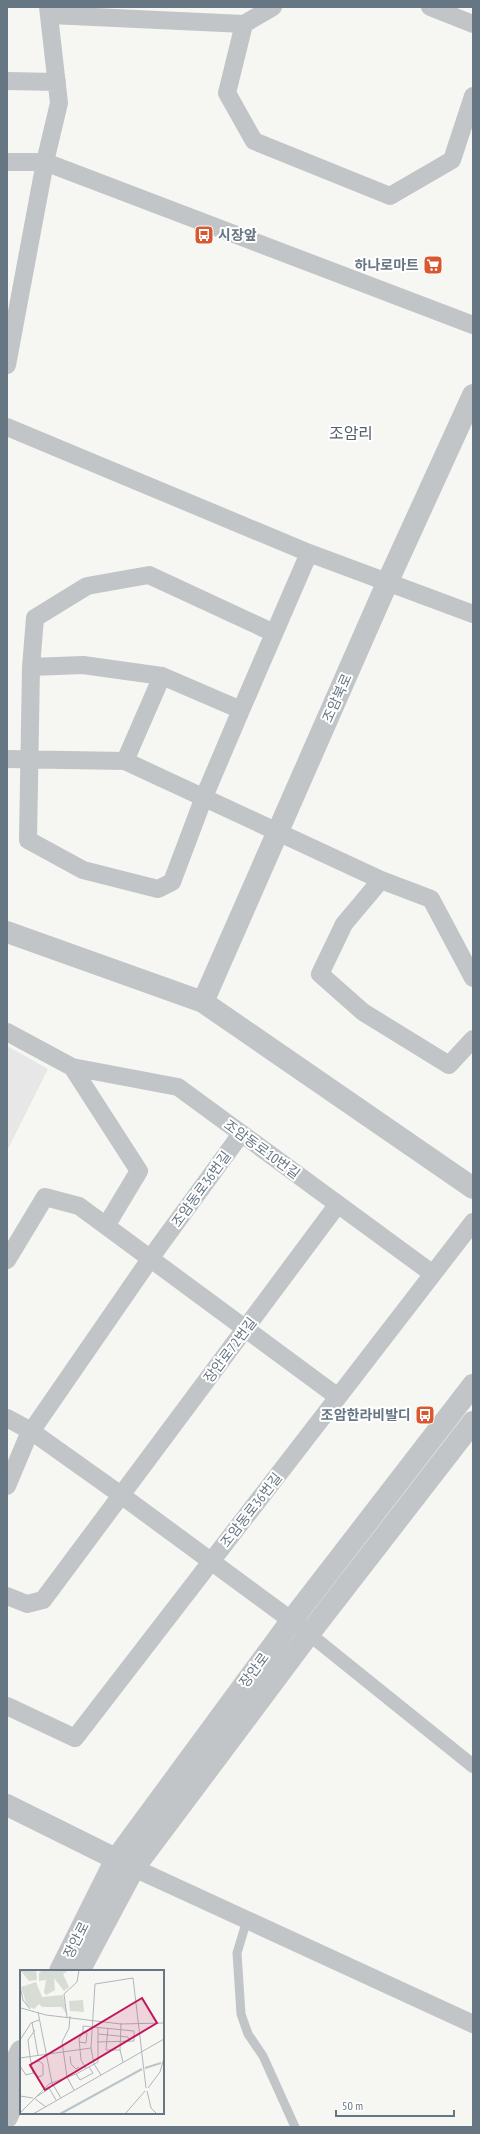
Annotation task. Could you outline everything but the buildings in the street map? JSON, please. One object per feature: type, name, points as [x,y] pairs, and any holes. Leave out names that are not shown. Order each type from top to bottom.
[{"type":"street","points":[[7,365],[45,162],[59,103],[50,11],[244,24],[272,7]]},
{"type":"street","points":[[430,7],[473,24]]},
{"type":"street","points":[[244,24],[227,93],[254,141],[390,196],[452,160],[473,96]]},
{"type":"street","points":[[7,81],[57,82]]},
{"type":"street","points":[[7,162],[45,162],[473,325]]},
{"type":"street","name":"조암북로","points":[[203,1002],[388,581],[473,395]]},
{"type":"street","points":[[7,427],[310,553],[473,614]]},
{"type":"street","points":[[274,633],[149,575],[86,586],[35,618],[31,667],[28,840],[83,870],[158,888],[172,882],[204,798],[274,633],[310,553]]},
{"type":"street","points":[[31,667],[83,665],[162,676],[241,710]]},
{"type":"street","points":[[125,761],[162,676]]},
{"type":"street","points":[[7,759],[125,761],[381,880],[431,899],[473,978]]},
{"type":"street","points":[[381,880],[344,924],[320,974],[363,1012],[450,1066],[473,1038]]},
{"type":"street","points":[[7,932],[203,1002],[473,1188]]},
{"type":"street","name":"조암동로10번길","points":[[7,1032],[72,1067],[178,1087],[433,1274]]},
{"type":"street","name":"조암동로10번길","points":[[72,1067],[140,1171],[106,1226]]},
{"type":"street","name":"조암동로36번길","points":[[7,1486],[32,1431],[151,1258],[241,1134]]},
{"type":"street","points":[[7,1260],[45,1197],[78,1206],[151,1258],[338,1397]]},
{"type":"street","name":"장안로72번길","points":[[7,1596],[27,1604],[43,1600],[338,1204]]},
{"type":"street","name":"조암동로36번길","points":[[7,1706],[75,1738],[473,1222]]},
{"type":"street","name":"장안로","points":[[61,1970],[125,1863],[291,1621],[473,1385]]},
{"type":"street","points":[[7,1418],[32,1431],[122,1495],[309,1634],[473,1766]]},
{"type":"street","name":"장안로","points":[[79,1970],[125,1863],[309,1634],[473,1422]]},
{"type":"street","points":[[7,1805],[125,1863],[473,2024]]},
{"type":"street","points":[[7,2079],[20,2053]]},
{"type":"street","points":[[7,2117],[20,2090]]},
{"type":"lane","points":[[247,1920],[237,1953],[240,2014],[248,2034],[263,2056],[295,2127]]},
{"type":"shaded area","points":[[7,1046],[48,1069],[7,1151]]},
{"type":"place","name":"시장앞","points":[[204,235]]},
{"type":"place","name":"하나로마트","points":[[433,265]]},
{"type":"place","name":"조암한라비발디","points":[[425,1415]]},
{"type":"district","name":"조암리","points":[[351,433]]}]
